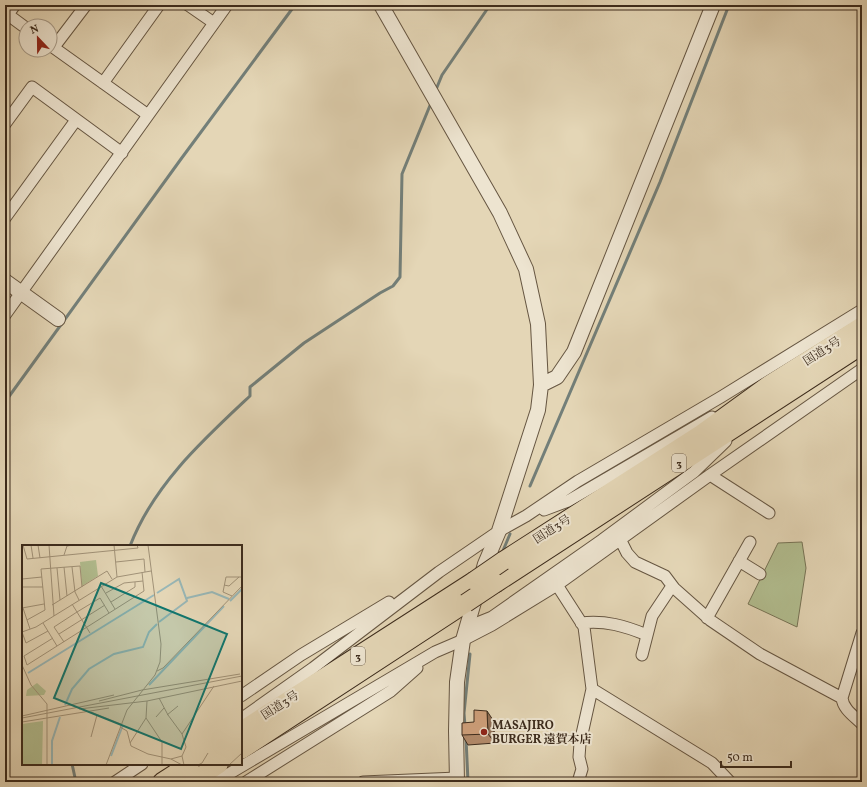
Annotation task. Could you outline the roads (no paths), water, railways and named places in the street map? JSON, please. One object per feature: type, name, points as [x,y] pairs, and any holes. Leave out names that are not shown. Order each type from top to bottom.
[{"type":"highway","name":"国道3号","points":[[242,730],[695,438],[770,384],[862,326]]},
{"type":"highway","name":"国道3号","points":[[242,749],[862,345]]},
{"type":"highway","points":[[162,782],[188,765]]},
{"type":"highway","points":[[192,782],[218,765]]},
{"type":"street","points":[[58,39],[86,5]]},
{"type":"street","points":[[103,83],[159,5]]},
{"type":"street","points":[[188,5],[214,23]]},
{"type":"street","points":[[5,315],[227,5]]},
{"type":"street","points":[[363,782],[457,780],[456,731],[458,682],[465,634],[485,564],[499,531],[538,410],[541,385],[538,324],[526,269],[500,213],[381,5]]},
{"type":"street","points":[[541,385],[557,377],[574,352],[713,5]]},
{"type":"street","points":[[8,12],[18,21]]},
{"type":"street","points":[[58,50],[148,115]]},
{"type":"street","points":[[5,124],[32,87],[122,153]]},
{"type":"street","points":[[5,218],[76,120]]},
{"type":"street","points":[[5,281],[58,319]]},
{"type":"street","points":[[242,718],[313,668],[439,572],[499,531],[526,516],[578,481],[721,397],[862,310]]},
{"type":"street","points":[[465,634],[557,585],[710,475],[862,369]]},
{"type":"street","points":[[526,516],[568,500],[770,384]]},
{"type":"street","points":[[216,782],[492,617],[694,472],[750,418]]},
{"type":"street","points":[[710,475],[769,513]]},
{"type":"street","points":[[620,539],[627,553],[635,562],[665,576],[672,586],[707,618],[760,654],[842,698]]},
{"type":"street","points":[[707,618],[750,542]]},
{"type":"street","points":[[739,561],[760,574]]},
{"type":"street","points":[[242,695],[301,655],[439,572]]},
{"type":"street","points":[[557,585],[584,627],[592,689],[580,743],[582,769],[578,782]]},
{"type":"street","points":[[642,655],[652,616],[672,586]]},
{"type":"street","points":[[581,623],[597,621],[622,625],[647,635]]},
{"type":"street","points":[[862,634],[842,698],[843,704],[848,711],[862,724]]},
{"type":"street","points":[[249,781],[391,691],[435,652]]},
{"type":"street","points":[[592,689],[712,763],[730,782]]},
{"type":"street","points":[[116,782],[141,765]]},
{"type":"street","points":[[158,782],[179,765]]},
{"type":"waterway","points":[[5,402],[181,159],[295,5]]},
{"type":"waterway","points":[[435,92],[442,75],[490,5]]},
{"type":"waterway","points":[[530,486],[660,182],[729,5]]},
{"type":"waterway","points":[[130,545],[152,503],[166,483],[198,446],[250,396],[250,387],[304,343],[393,286],[400,277],[402,174],[431,103]]},
{"type":"waterway","points":[[502,553],[510,534]]},
{"type":"waterway","points":[[465,726],[464,713],[470,654]]},
{"type":"waterway","points":[[466,738],[468,782]]},
{"type":"waterway","points":[[72,765],[76,782]]},
{"type":"place","name":"MASAJIRO BURGER 遠賀本店","points":[[484,732]]}]
